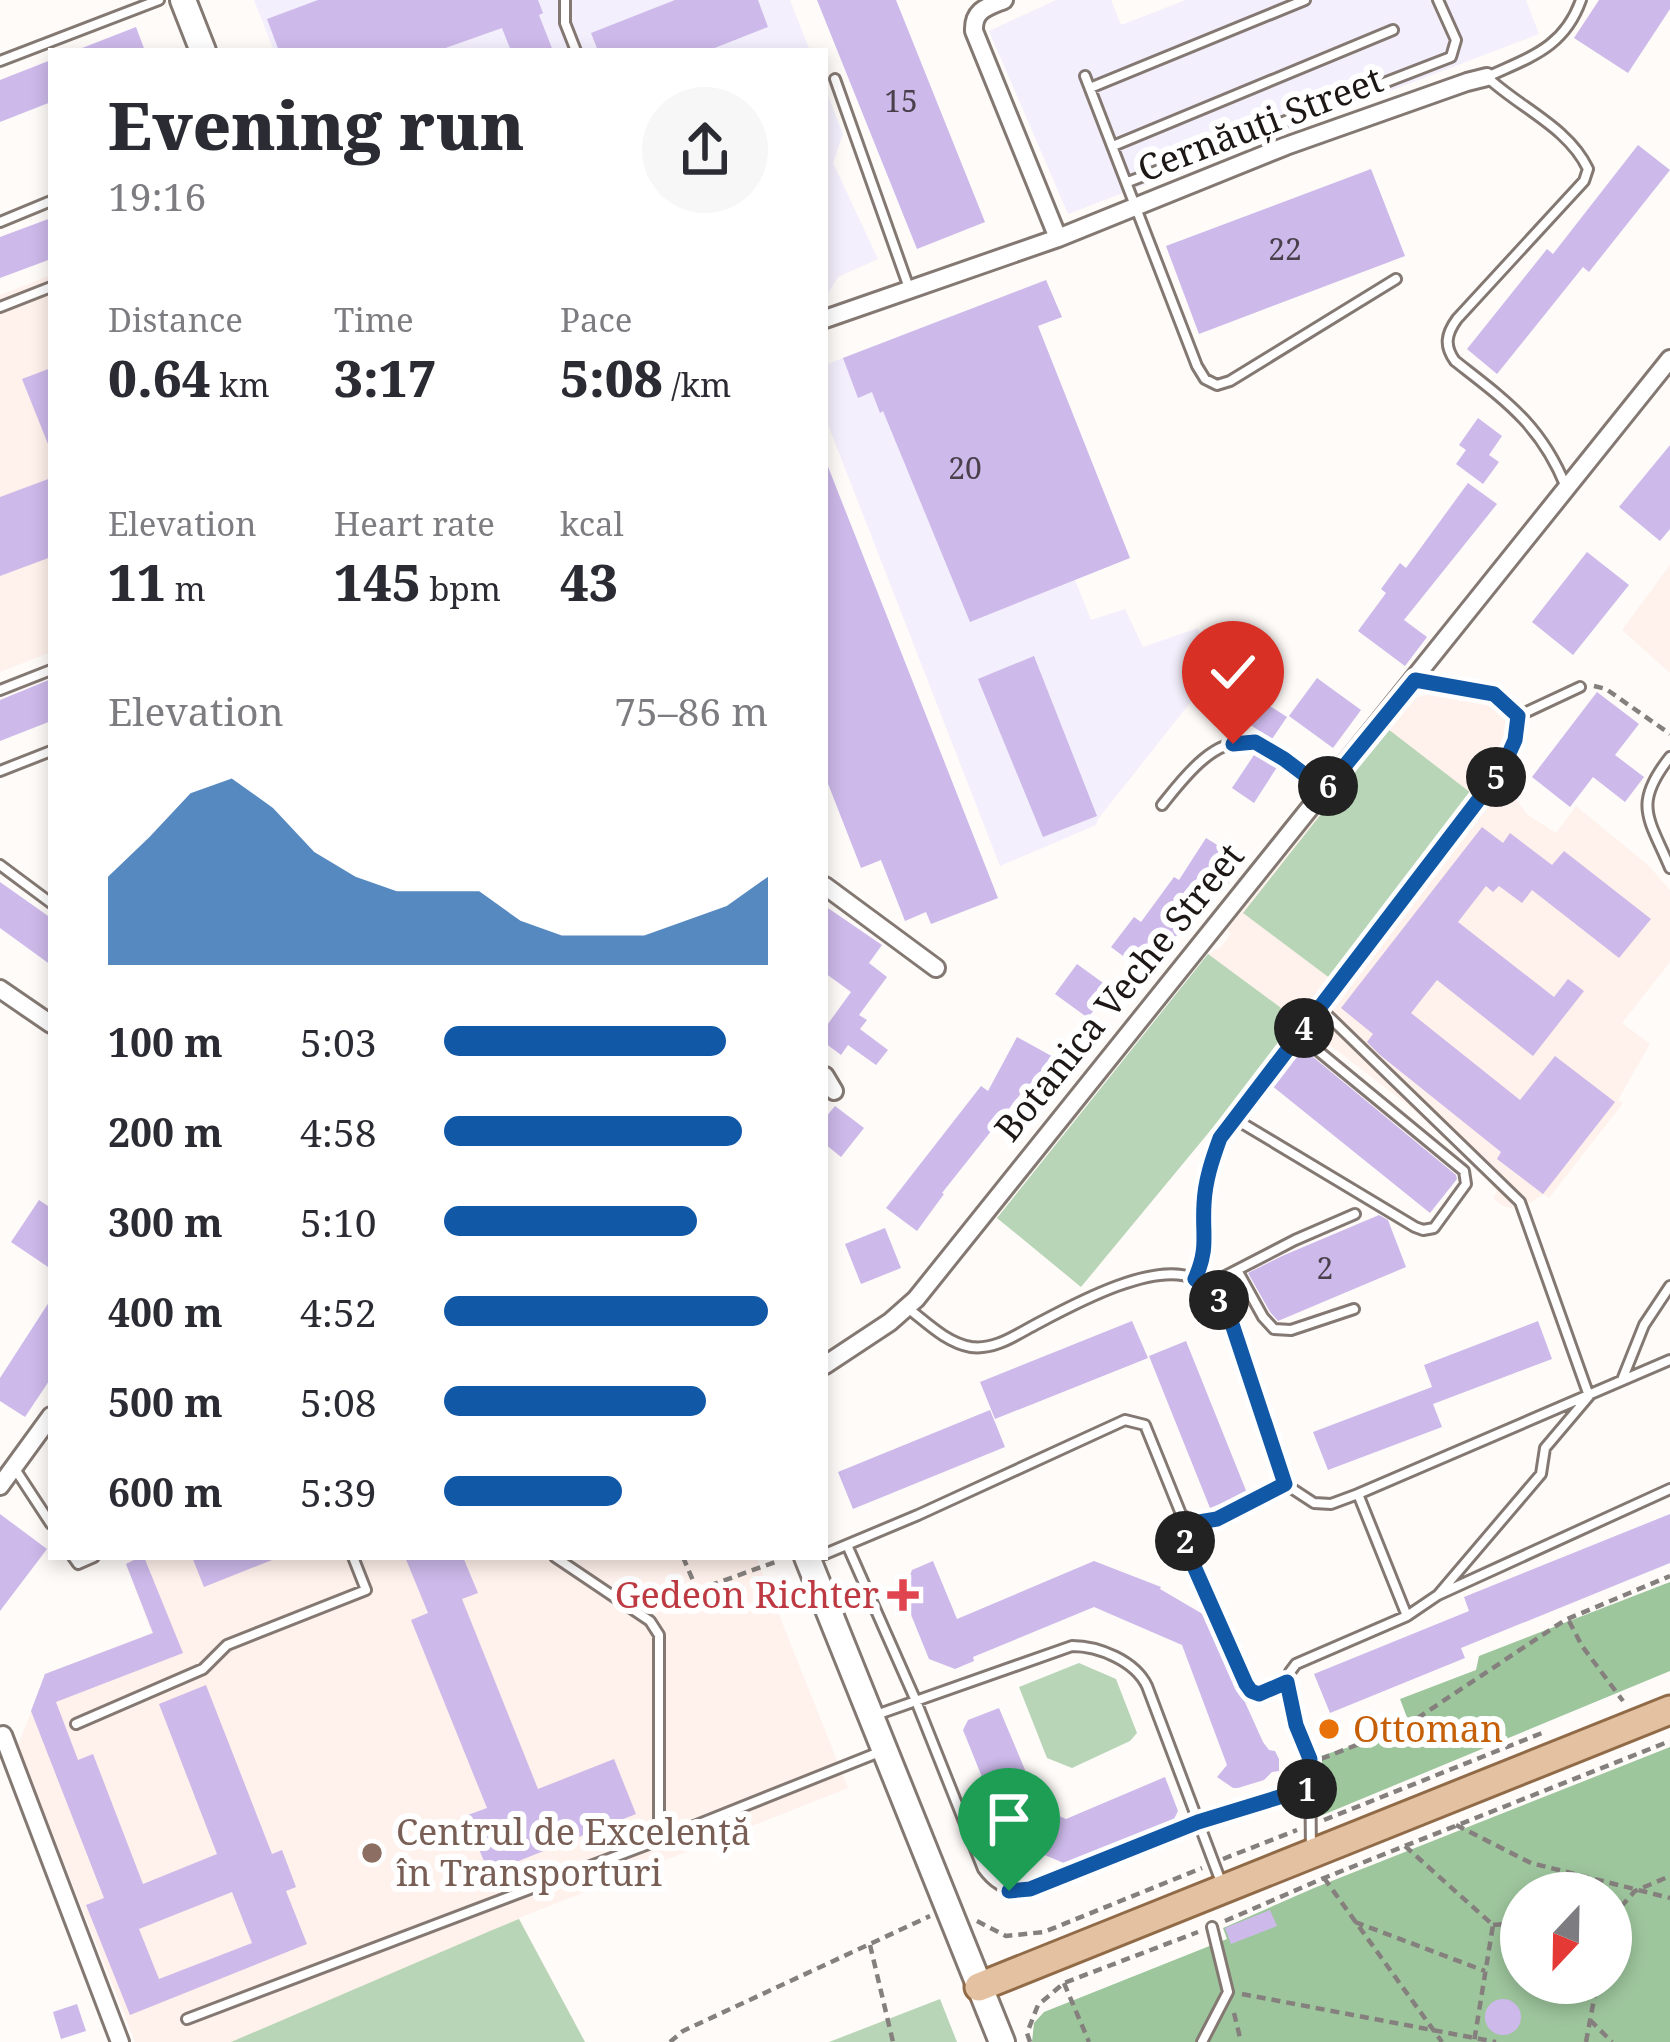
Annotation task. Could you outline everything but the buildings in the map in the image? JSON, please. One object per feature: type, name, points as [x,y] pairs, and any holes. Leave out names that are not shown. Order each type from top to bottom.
[{"type":"main road","points":[[183,0],[202,48]]},
{"type":"main road","points":[[815,1560],[870,1717],[1002,2042]]},
{"type":"main road","points":[[979,1987],[1310,1838],[1670,1710]]},
{"type":"street","points":[[1004,0],[975,15],[974,32],[1058,238]]},
{"type":"street","name":"Cernăuți Street","points":[[828,318],[1058,238],[1286,146],[1487,77]]},
{"type":"street","name":"Botanica Veche Street","points":[[828,1363],[908,1308],[1567,488],[1663,381],[1670,359]]},
{"type":"street","points":[[828,888],[936,968]]},
{"type":"street","points":[[0,989],[48,1022]]},
{"type":"street","points":[[0,1486],[48,1420]]},
{"type":"street","points":[[3,1735],[120,2042]]},
{"type":"lane","points":[[0,61],[159,0]]},
{"type":"lane","points":[[566,0],[565,23],[575,48]]},
{"type":"lane","points":[[1090,88],[1305,0]]},
{"type":"lane","points":[[1128,182],[1451,57],[1456,40],[1438,0]]},
{"type":"lane","points":[[1567,488],[1555,459],[1525,418],[1455,361],[1447,341],[1457,319],[1584,181],[1588,169],[1580,153],[1487,77],[1549,47],[1567,31],[1582,0]]},
{"type":"lane","points":[[1113,146],[1394,30]]},
{"type":"lane","points":[[1085,76],[1205,379],[1216,385],[1230,381],[1396,279]]},
{"type":"lane","points":[[835,79],[909,290]]},
{"type":"lane","points":[[0,222],[48,202]]},
{"type":"lane","points":[[0,308],[48,288]]},
{"type":"lane","points":[[0,690],[48,671]]},
{"type":"lane","points":[[1415,680],[1494,694],[1518,716]]},
{"type":"lane","points":[[1518,716],[1580,687]]},
{"type":"lane","points":[[1195,1279],[1205,1256],[1208,1172],[1220,1138],[1502,769],[1515,740],[1518,716]]},
{"type":"lane","points":[[1162,805],[1196,763],[1233,744],[1255,742],[1325,790]]},
{"type":"lane","points":[[0,771],[48,752]]},
{"type":"lane","points":[[1670,757],[1646,796],[1646,809],[1670,868]]},
{"type":"lane","points":[[0,865],[48,901]]},
{"type":"lane","points":[[1320,1008],[1520,1202],[1589,1396]]},
{"type":"lane","points":[[1235,1119],[1415,1227],[1434,1228],[1466,1184],[1464,1171],[1299,1035]]},
{"type":"lane","points":[[1206,1286],[1355,1214]]},
{"type":"lane","points":[[1237,1270],[1274,1329],[1291,1330],[1354,1309]]},
{"type":"lane","points":[[908,1308],[957,1343],[980,1348],[1142,1280],[1167,1273],[1195,1279],[1219,1300],[1231,1321],[1285,1484],[1314,1503],[1331,1504],[1358,1494],[1670,1360]]},
{"type":"lane","points":[[1622,1382],[1644,1325],[1670,1286]]},
{"type":"lane","points":[[1438,1595],[1541,1474],[1545,1448],[1589,1396]]},
{"type":"lane","points":[[828,1552],[1126,1420],[1145,1425],[1181,1514],[1193,1523],[1217,1519],[1285,1484]]},
{"type":"lane","points":[[14,1468],[48,1519]]},
{"type":"lane","points":[[1310,1838],[1310,1763],[1287,1682],[1296,1664],[1670,1489]]},
{"type":"lane","points":[[1358,1494],[1407,1616]]},
{"type":"lane","points":[[1193,1523],[1185,1540],[1186,1553],[1246,1684],[1259,1694],[1287,1682]]},
{"type":"lane","points":[[847,1545],[916,1700],[983,1869],[1009,1891],[1030,1889],[1198,1822],[1309,1788]]},
{"type":"lane","points":[[76,1724],[203,1669],[227,1645],[366,1590],[354,1560]]},
{"type":"lane","points":[[559,1560],[650,1621],[659,1635],[659,1840]]},
{"type":"lane","points":[[870,1717],[1063,1648],[1092,1647],[1143,1677],[1219,1876]]},
{"type":"lane","points":[[187,2020],[883,1750]]},
{"type":"lane","points":[[1202,2042],[1228,1992],[1212,1927]]},
{"type":"path","points":[[1580,687],[1606,689],[1670,734]]},
{"type":"path","points":[[683,1560],[697,1590]]},
{"type":"path","points":[[637,1612],[778,1561]]},
{"type":"path","points":[[1310,1763],[1407,1725],[1568,1619],[1670,1576]]},
{"type":"path","points":[[1568,1619],[1623,1701],[1639,1695]]},
{"type":"path","points":[[977,1920],[1006,1936],[1044,1932],[1219,1876],[1560,1726]]},
{"type":"path","points":[[1030,2042],[1027,2033],[1038,2005],[1064,1983],[1670,1741]]},
{"type":"path","points":[[1456,1825],[1531,1863],[1670,1898]]},
{"type":"path","points":[[1310,1838],[1324,1878],[1442,2042]]},
{"type":"path","points":[[1405,1846],[1493,1925],[1500,1924]]},
{"type":"path","points":[[1632,1893],[1670,1876]]},
{"type":"path","points":[[670,2042],[683,2031],[947,1910]]},
{"type":"path","points":[[1355,1922],[1486,1972]]},
{"type":"path","points":[[1474,2040],[1493,1925]]},
{"type":"path","points":[[870,1945],[893,2042]]},
{"type":"path","points":[[1064,1983],[1089,2042]]},
{"type":"path","points":[[1241,2042],[1228,1992],[1496,2042]]},
{"type":"path","points":[[1586,2042],[1593,2004]]},
{"type":"path","points":[[1590,2020],[1612,2042]]},
{"type":"path","points":[[1423,2042],[1433,2030]]},
{"type":"shaded area","points":[[254,0],[790,0],[809,48],[273,48]]},
{"type":"shaded area","points":[[1056,0],[1111,0],[1121,25],[1186,0],[1526,0],[1539,34],[1068,214],[989,31]]},
{"type":"shaded area","points":[[828,96],[843,134],[833,163],[878,259],[838,277],[828,293]]},
{"type":"shaded area","points":[[48,276],[48,653],[0,672],[0,295]]},
{"type":"shaded area","points":[[951,316],[966,355],[991,368],[1091,620],[1125,609],[1143,647],[1198,628],[1211,666],[1205,684],[1096,825],[1000,866],[828,425],[828,364]]},
{"type":"shaded area","points":[[1670,565],[1670,673],[1622,630]]},
{"type":"shaded area","points":[[1428,695],[1502,708],[1508,716],[1508,739],[1495,772],[1528,815],[1556,833],[1576,806],[1648,865],[1670,890],[1670,962],[1622,1023],[1650,1044],[1618,1100],[1623,1103],[1549,1198],[1543,1194],[1511,1208],[1503,1206],[1493,1198],[1497,1192],[1483,1170],[1300,1022],[1081,1287],[997,1218],[1208,954],[1220,948],[1231,934],[1227,930],[1412,698]]},
{"type":"shaded area","name":"Centrul de Excelență în Transporturi","points":[[131,1560],[757,1560],[848,1788],[519,1918],[585,2042],[135,2042],[18,1746],[45,1674],[152,1633],[126,1564]]},
{"type":"green space","points":[[1388,729],[1471,793],[1331,979],[1243,913]]},
{"type":"green space","points":[[1208,954],[1300,1022],[1081,1287],[997,1218]]},
{"type":"green space","points":[[1670,1582],[1670,1671],[1318,1817],[1317,1757],[1411,1728],[1400,1699],[1476,1670],[1479,1656]]},
{"type":"green space","points":[[1079,1663],[1116,1679],[1137,1733],[1130,1741],[1072,1768],[1047,1758],[1019,1687]]},
{"type":"green space","points":[[1670,1747],[1670,2042],[1032,2042],[1034,2023],[1044,2012],[1227,1939],[1223,1928]]},
{"type":"green space","points":[[519,1919],[585,2042],[231,2042],[490,1931]]},
{"type":"green space","points":[[940,1999],[957,2042],[829,2042]]},
{"type":"place","name":"Gedeon Richter","points":[[903,1595]]},
{"type":"place","name":"Ottoman","points":[[1329,1729]]},
{"type":"place","name":"Centrul de Excelență în Transporturi","points":[[372,1853]]},
{"type":"route","points":[[1009,1891],[1030,1889],[1198,1822],[1309,1788],[1310,1759],[1296,1725],[1287,1682],[1259,1694],[1251,1691],[1186,1553],[1185,1540],[1193,1523],[1217,1519],[1285,1484],[1231,1321],[1219,1300],[1195,1279],[1205,1256],[1208,1172],[1220,1138],[1502,769],[1515,740],[1518,716],[1494,694],[1415,680],[1325,790],[1255,742],[1233,744]]}]
